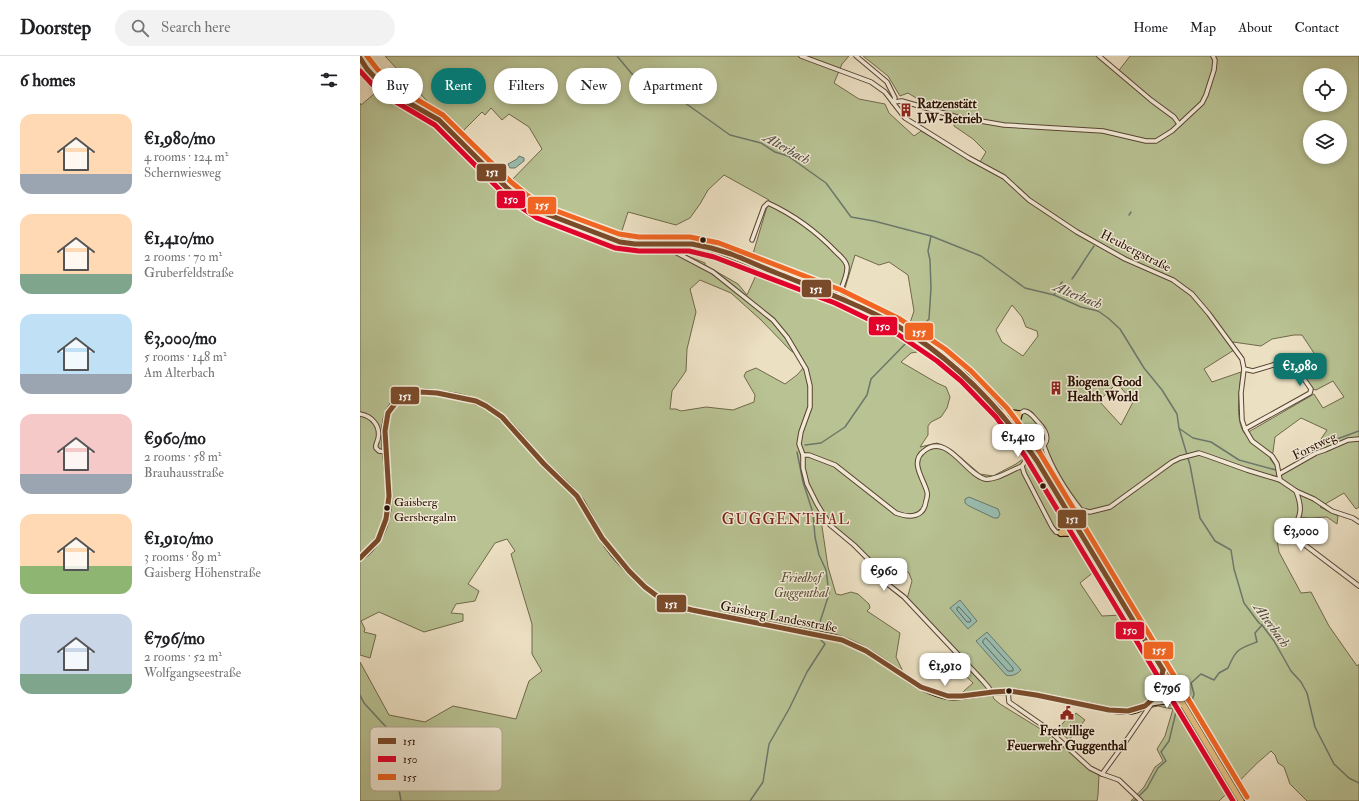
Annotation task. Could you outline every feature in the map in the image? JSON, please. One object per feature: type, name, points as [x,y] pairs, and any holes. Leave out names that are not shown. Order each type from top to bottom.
[{"type":"main road","points":[[360,58],[368,70],[380,83],[396,95],[429,112],[439,120],[506,187],[532,207],[618,241],[639,244],[690,244],[716,250],[838,297],[896,325],[958,369],[1001,412],[1037,461],[1068,515],[1241,801]]},
{"type":"main road","name":"Gaisberg Landesstraße","points":[[360,558],[379,538],[386,523],[389,509],[385,424],[388,411],[393,404],[401,398],[419,392],[444,394],[479,403],[495,412],[544,464],[574,493],[582,503],[603,539],[630,571],[647,588],[668,603],[693,610],[840,639],[857,645],[919,686],[941,695],[953,697],[1008,691],[1125,712],[1139,710],[1152,703],[1161,701],[1171,701],[1183,705]]},
{"type":"main road","points":[[1001,412],[1019,414],[1017,421],[1019,435]]},
{"type":"main road","points":[[1061,532],[1066,528],[1068,515]]},
{"type":"main road","points":[[1061,532],[1082,536]]},
{"type":"main road","points":[[1152,703],[1159,691],[1163,670]]},
{"type":"street","name":"Heubergstraße","points":[[801,56],[871,82],[885,92],[905,118],[969,158],[1004,177],[1029,200],[1077,232],[1125,259],[1173,280],[1192,294],[1209,314],[1242,359],[1244,369]]},
{"type":"street","points":[[856,56],[887,82],[895,98],[893,102],[902,101],[957,117],[1004,125],[1103,131],[1146,141],[1156,141],[1172,131],[1202,103],[1214,70],[1215,60],[1213,56]]},
{"type":"street","points":[[1099,56],[1151,100],[1174,117],[1179,124]]},
{"type":"street","points":[[752,240],[764,207],[768,203],[781,209],[804,224],[826,241],[846,262],[848,268],[838,297]]},
{"type":"street","points":[[659,243],[713,272],[773,320],[787,337],[806,369],[810,386],[810,407],[799,444],[803,455],[803,468],[807,484],[817,504],[830,525],[868,559],[880,573],[885,582],[904,597],[990,688],[990,692]]},
{"type":"street","points":[[1245,429],[1310,393],[1311,389],[1288,358],[1273,366],[1253,371],[1244,369],[1241,393],[1242,420],[1245,429],[1252,441],[1272,456],[1277,464],[1280,480]]},
{"type":"street","points":[[1019,414],[1026,411],[1041,425],[1046,436],[1044,446],[1050,459],[1069,496],[1081,510],[1090,512],[1110,507],[1172,462],[1180,458],[1199,453],[1280,480],[1296,491],[1314,499],[1332,512],[1353,518],[1359,522]]},
{"type":"street","points":[[360,414],[369,417],[375,423],[378,433],[376,448],[379,451],[386,452]]},
{"type":"street","name":"Forstweg","points":[[1279,474],[1316,453],[1348,440],[1359,439]]},
{"type":"street","points":[[803,455],[808,455],[835,465],[896,514],[907,517],[917,515],[926,507],[928,493],[917,469],[919,456],[923,451],[929,448],[943,447],[949,450],[969,469],[979,476],[985,479],[994,479],[1012,469],[1022,466],[1027,459],[1044,446]]},
{"type":"street","points":[[1022,466],[1024,473],[1052,527],[1056,532],[1061,532]]},
{"type":"street","points":[[1296,491],[1301,508],[1299,520],[1293,528],[1294,535],[1297,539],[1359,586]]},
{"type":"street","points":[[1008,691],[1009,702],[1044,727],[1087,765],[1102,774],[1119,780],[1139,799]]},
{"type":"street","points":[[1102,774],[1152,703]]},
{"type":"green space","name":"Friedhof Guggenthal","points":[[385,56],[849,56],[842,64],[834,83],[859,99],[885,104],[889,113],[914,136],[921,131],[978,165],[986,152],[973,139],[954,126],[954,117],[926,104],[908,93],[900,96],[888,76],[863,56],[1097,56],[1117,73],[1130,56],[1359,56],[1359,507],[1356,509],[1344,493],[1320,507],[1338,516],[1337,524],[1327,517],[1297,517],[1293,523],[1290,522],[1277,540],[1279,552],[1301,593],[1311,592],[1329,626],[1357,666],[1359,664],[1359,801],[1307,801],[1290,784],[1284,767],[1278,763],[1275,755],[1271,751],[1219,801],[1131,801],[1144,787],[1155,767],[1163,761],[1157,749],[1165,736],[1173,709],[1158,706],[1126,713],[1014,694],[992,694],[994,699],[1000,704],[1047,733],[1049,736],[1053,734],[1099,775],[1097,801],[360,801],[360,662],[389,715],[425,722],[453,706],[516,719],[529,681],[542,671],[532,654],[532,624],[511,554],[515,551],[507,539],[495,543],[468,584],[479,591],[475,601],[456,604],[451,613],[463,614],[463,621],[424,632],[379,612],[361,621],[365,629],[364,632],[376,635],[370,658],[360,655],[360,103],[361,105],[372,96],[372,104],[421,104],[427,107],[428,102],[423,97],[423,68],[396,68]],"holes":[[[491,108],[502,120],[509,114],[529,127],[542,149],[507,185],[460,134],[482,112],[485,115]],[[724,175],[769,200],[752,257],[764,271],[757,273],[747,295],[738,284],[705,265],[705,263],[670,249],[618,247],[628,212],[676,225],[690,218],[708,190]],[[855,255],[879,265],[889,262],[908,275],[914,311],[909,326],[843,295]],[[700,280],[731,293],[797,355],[804,367],[797,375],[785,384],[756,368],[746,372],[744,376],[755,395],[754,402],[733,410],[706,407],[681,411],[670,409],[672,391],[686,371],[687,349],[696,312],[690,289]],[[1012,305],[1022,317],[1026,327],[1037,331],[1038,336],[1023,356],[1002,342],[996,330]],[[1302,335],[1324,368],[1305,380],[1312,389],[1316,390],[1333,381],[1344,397],[1323,408],[1314,394],[1245,434],[1242,428],[1239,413],[1241,372],[1212,382],[1204,369],[1234,350],[1233,342],[1261,346],[1272,339]],[[929,340],[961,363],[968,387],[1013,433],[1027,456],[1016,464],[993,476],[980,474],[952,450],[937,443],[920,447],[928,435],[928,426],[931,422],[941,417],[947,408],[950,397],[946,387],[901,362],[911,353],[917,352]],[[1117,383],[1133,402],[1121,425],[1099,401]],[[1301,418],[1327,430],[1309,459],[1282,474],[1270,459],[1273,452],[1275,437]],[[820,513],[881,571],[890,567],[901,568],[909,573],[912,581],[907,599],[956,651],[951,654],[950,661],[973,683],[955,699],[929,694],[907,680],[896,657],[900,633],[867,611],[870,608],[869,604],[858,594],[851,592],[841,595],[836,594],[828,567]],[[1106,570],[1121,594],[1122,615],[1102,616],[1080,583],[1095,571]]]},
{"type":"green space","points":[[1076,713],[1085,720],[1069,740],[1057,730],[1070,715],[1073,717]]},
{"type":"water","points":[[519,156],[524,158],[524,161],[515,168],[510,168],[508,164],[517,159]]},
{"type":"water","points":[[969,497],[998,509],[1000,514],[998,518],[994,518],[969,506],[965,503],[965,499]]},
{"type":"water","points":[[960,600],[977,621],[968,629],[950,608]]},
{"type":"water","points":[[987,632],[1021,670],[1018,673],[1008,676],[1006,675],[976,641]]},
{"type":"waterway","name":"Alterbach","points":[[617,56],[632,74],[674,95],[730,135],[761,143],[775,152],[788,156],[826,183],[851,217],[874,221],[931,236],[981,256],[1025,288],[1054,295],[1081,307],[1098,311],[1120,329],[1144,368],[1162,390],[1177,414],[1179,428],[1190,465],[1200,518],[1215,541],[1231,550],[1234,569],[1244,603],[1274,641],[1291,671],[1301,682],[1307,693],[1315,727],[1334,764],[1349,778],[1359,783]]},
{"type":"waterway","points":[[1104,237],[1108,235]]},
{"type":"waterway","points":[[916,333],[929,319],[931,288],[930,260],[928,251],[931,236]]},
{"type":"waterway","points":[[1072,279],[1094,246]]},
{"type":"waterway","points":[[1054,295],[1062,282]]},
{"type":"waterway","points":[[805,445],[821,443],[845,427],[867,395],[871,379],[910,339]]},
{"type":"waterway","points":[[1180,429],[1193,438],[1211,442],[1239,460],[1276,470]]},
{"type":"waterway","points":[[1309,455],[1326,443],[1359,431]]},
{"type":"waterway","points":[[797,452],[803,482],[813,513],[815,537],[819,555],[826,570],[829,594],[818,628]]},
{"type":"waterway","points":[[1192,701],[1194,694],[1191,683],[1201,674],[1214,680],[1219,673],[1228,668],[1238,650],[1257,642],[1255,633],[1262,625]]},
{"type":"waterway","points":[[750,801],[763,782],[769,744],[789,709],[807,672],[825,644],[820,639]]},
{"type":"waterway","points":[[360,695],[364,703],[386,727]]},
{"type":"waterway","points":[[1134,801],[1147,788],[1158,768],[1166,761],[1161,752],[1169,741],[1176,712]]},
{"type":"waterway","points":[[399,791],[401,801]]},
{"type":"transit line","name":"155","points":[[367,56],[389,81],[404,92],[443,115],[511,182],[543,206],[619,234],[639,237],[690,237],[719,243],[841,290],[900,319],[945,349],[971,371],[1007,408],[1037,448],[1247,797]]},
{"type":"transit line","name":"151","points":[[360,58],[367,69],[380,83],[400,98],[439,120],[506,187],[523,202],[536,210],[620,242],[635,244],[692,244],[731,254],[867,310],[896,325],[937,353],[956,368],[991,403],[1007,421],[1037,461],[1163,670]]},
{"type":"transit line","name":"150","points":[[360,71],[386,96],[435,125],[502,192],[537,218],[615,248],[639,251],[689,251],[714,257],[835,303],[893,331],[937,361],[961,381],[996,417],[1025,456],[1233,801]]},
{"type":"transit line","name":"151","points":[[360,558],[378,540],[386,519],[389,496],[385,431],[388,413],[398,400],[408,394],[420,392],[437,393],[476,401],[502,417],[544,464],[577,496],[602,538],[629,571],[645,587],[661,599],[676,606],[842,640],[866,651],[921,687],[948,696],[1009,691],[1109,710],[1128,711],[1145,706],[1154,698],[1159,688],[1163,670]]},
{"type":"place","name":"Ratzenstätt LW-Betrieb","points":[[906,110]]},
{"type":"place","name":"Biogena Good Health World","points":[[1056,388]]},
{"type":"place","name":"Gaisberg Gersbergalm","points":[[387,508]]},
{"type":"place","name":"Freiwillige Feuerwehr Guggenthal","points":[[1067,713]]},
{"type":"district","name":"GUGGENTHAL","points":[[786,519]]}]
